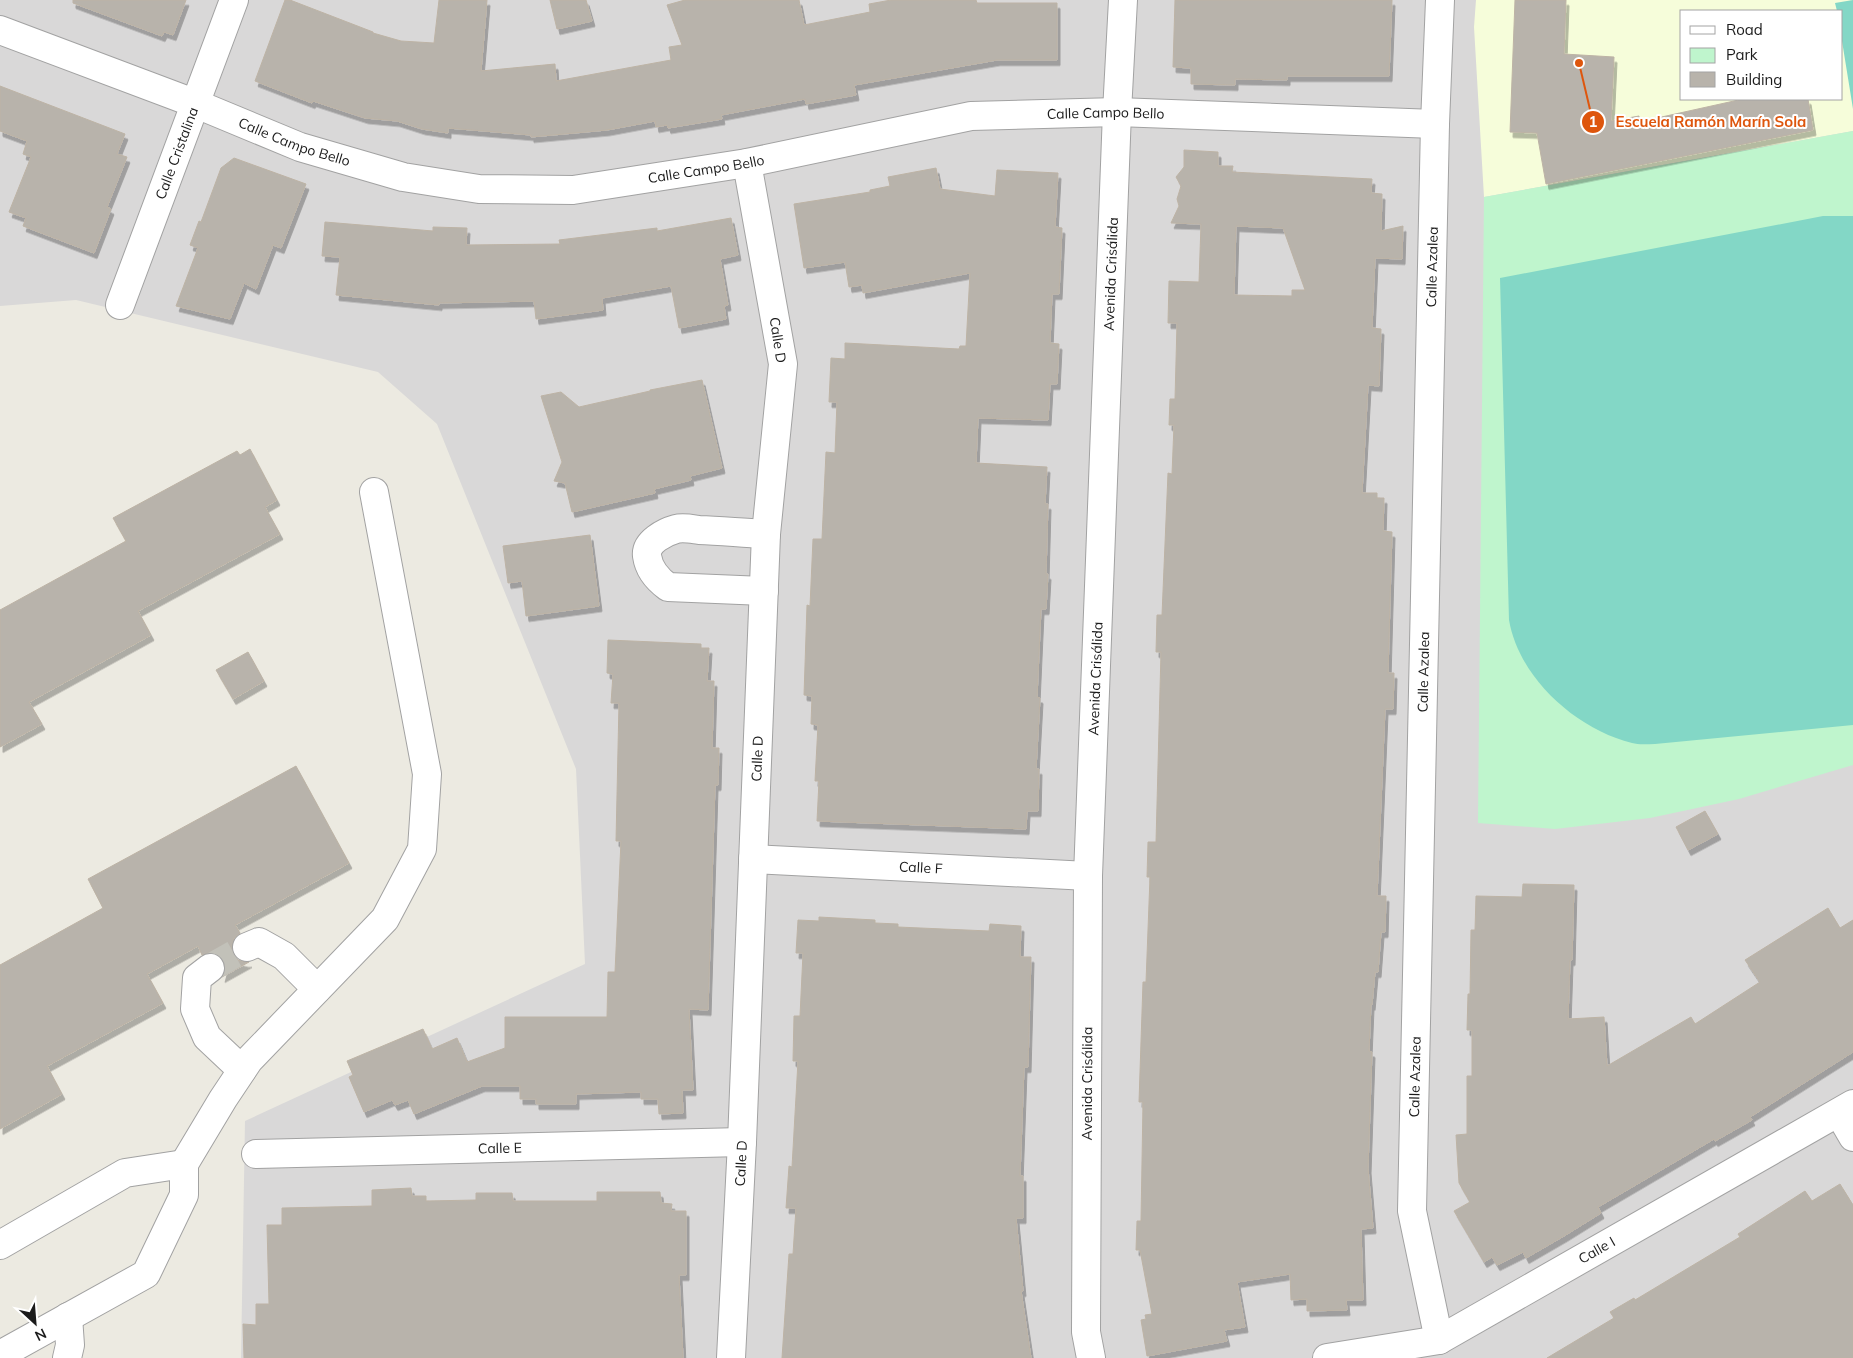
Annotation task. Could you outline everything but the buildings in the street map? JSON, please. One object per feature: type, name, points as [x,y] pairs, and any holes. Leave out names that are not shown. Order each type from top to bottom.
[{"type":"street","name":"Calle Cristalina","points":[[120,305],[234,0]]},
{"type":"street","name":"Avenida Crisálida","points":[[1091,1358],[1086,1332],[1088,876],[1117,112],[1123,0]]},
{"type":"street","name":"Calle Azalea","points":[[1439,1340],[1412,1211],[1435,124],[1440,0]]},
{"type":"street","name":"Calle Campo Bello","points":[[0,30],[194,103],[300,147],[403,177],[480,189],[573,190],[747,163],[971,116],[1117,112],[1435,124]]},
{"type":"street","name":"Calle D","points":[[730,1358],[742,1142],[766,534],[783,364],[747,163]]},
{"type":"street","points":[[0,1355],[146,1274],[184,1195],[184,1164],[222,1099],[249,1060],[385,919],[422,849],[427,774],[374,492]]},
{"type":"street","points":[[764,591],[668,587],[653,574],[646,553],[656,538],[678,528],[766,534]]},
{"type":"street","name":"Calle F","points":[[753,859],[1088,876]]},
{"type":"street","points":[[247,947],[258,942],[284,956],[317,990]]},
{"type":"street","points":[[210,968],[197,978],[195,1009],[207,1037],[242,1070]]},
{"type":"street","name":"Calle I","points":[[1327,1358],[1439,1340],[1846,1109]]},
{"type":"street","points":[[1846,1109],[1853,1137]]},
{"type":"street","name":"Calle E","points":[[256,1154],[742,1142]]},
{"type":"street","points":[[0,1246],[125,1173],[184,1164]]},
{"type":"street","points":[[67,1358],[70,1345],[68,1317]]},
{"type":"shaded area","points":[[0,0],[1853,0],[1853,1358],[241,1358],[245,1121],[585,964],[576,769],[437,424],[378,372],[76,300],[0,306]]},
{"type":"shaded area","points":[[1476,0],[1853,0],[1853,131],[1484,197],[1474,27]]},
{"type":"shaded area","points":[[1853,0],[1853,109],[1843,47],[1843,10],[1837,10],[1835,3]]},
{"type":"shaded area","points":[[1823,216],[1853,216],[1853,725],[1655,744],[1635,744],[1611,736],[1571,713],[1553,698],[1538,681],[1525,662],[1515,641],[1509,620],[1500,278]]},
{"type":"green space","points":[[1853,131],[1853,765],[1739,799],[1650,818],[1555,829],[1478,823],[1484,197]]},
{"type":"tunnel","points":[[210,968],[247,947]]},
{"type":"place","name":"Escuela Ramón Marín Sola","points":[[1579,63]]}]
